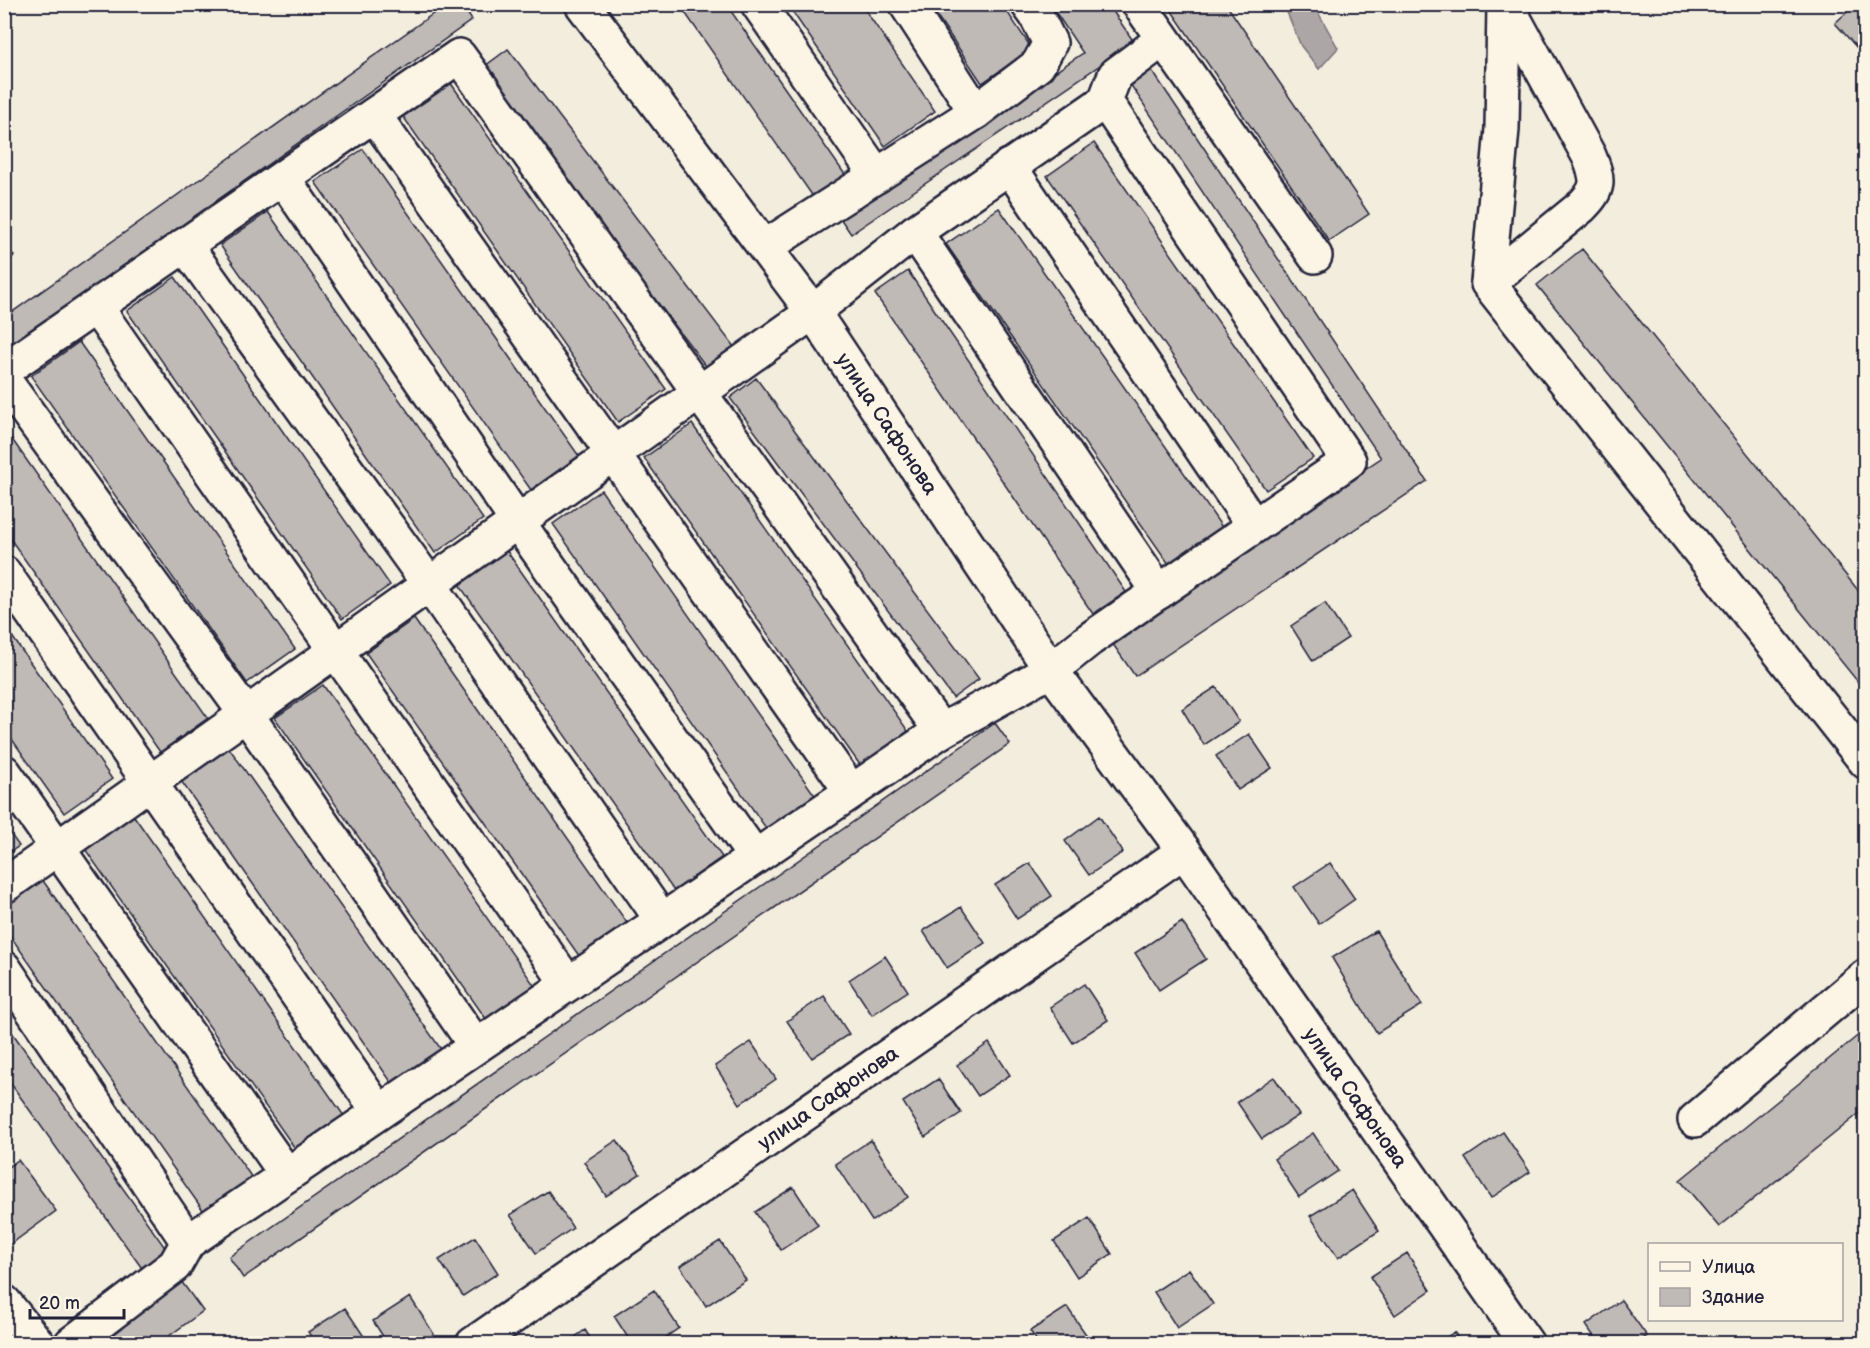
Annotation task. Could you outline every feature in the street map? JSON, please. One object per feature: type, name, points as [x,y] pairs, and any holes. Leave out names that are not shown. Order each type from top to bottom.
[{"type":"street","name":"улица Сафонова","points":[[582,4],[813,312],[1051,670],[1184,850],[1527,1344]]},
{"type":"street","points":[[758,4],[877,176]]},
{"type":"street","points":[[906,4],[976,112]]},
{"type":"street","points":[[765,248],[976,112],[1038,65],[1050,43],[1028,4]]},
{"type":"street","points":[[1138,4],[1315,256]]},
{"type":"street","points":[[1505,4],[1502,129],[1488,283],[1866,762]]},
{"type":"street","points":[[1488,283],[1581,207],[1594,194],[1598,177],[1589,156],[1505,4]]},
{"type":"street","points":[[4,886],[813,312],[915,232],[1105,100],[1115,75],[1162,40]]},
{"type":"street","points":[[4,370],[459,56],[941,731]]},
{"type":"street","points":[[71,1344],[175,1265],[188,1242],[941,731],[1051,670],[1090,639],[1349,461],[1105,100]]},
{"type":"street","points":[[374,115],[851,791]]},
{"type":"street","points":[[1009,166],[1254,526]]},
{"type":"street","points":[[283,178],[517,521],[755,857]]},
{"type":"street","points":[[915,232],[1159,592]]},
{"type":"street","points":[[185,245],[429,584],[663,920]]},
{"type":"street","points":[[96,307],[568,984]]},
{"type":"street","points":[[4,380],[246,714],[476,1046]]},
{"type":"street","points":[[4,573],[379,1112]]},
{"type":"street","points":[[4,772],[286,1175]]},
{"type":"street","name":"улица Сафонова","points":[[473,1344],[1184,850]]},
{"type":"street","points":[[4,968],[188,1242]]},
{"type":"street","points":[[1695,1120],[1866,976]]},
{"type":"street","points":[[4,1302],[38,1344]]},
{"type":"shaded area","points":[[1284,5],[1314,5],[1338,48],[1319,69],[1301,46]]},
{"type":"building","points":[[447,4],[461,4],[472,20],[4,351],[4,318]]},
{"type":"building","points":[[679,4],[726,4],[846,176],[814,198]]},
{"type":"building","points":[[787,4],[861,4],[935,111],[885,146]]},
{"type":"building","points":[[929,4],[1002,4],[1032,49],[982,83]]},
{"type":"building","points":[[1050,4],[1108,4],[1134,42],[851,234],[840,218],[1083,53]]},
{"type":"building","points":[[1167,4],[1226,4],[1369,214],[1329,241]]},
{"type":"building","points":[[1856,4],[1866,4],[1866,58],[1835,23]]},
{"type":"building","points":[[508,49],[735,348],[708,369],[481,69]]},
{"type":"building","points":[[1149,66],[1427,481],[1135,676],[1110,640],[1381,458],[1128,81]]},
{"type":"building","points":[[450,82],[666,389],[618,422],[402,115]]},
{"type":"building","points":[[1094,143],[1313,458],[1266,490],[1047,176]]},
{"type":"building","points":[[363,149],[579,456],[531,490],[315,182]]},
{"type":"building","points":[[999,208],[1224,530],[1171,567],[946,244]]},
{"type":"building","points":[[268,212],[483,519],[435,553],[220,245]]},
{"type":"building","points":[[4,242],[14,256],[4,263]]},
{"type":"building","points":[[1582,249],[1866,600],[1866,692],[1537,285]]},
{"type":"building","points":[[908,271],[1126,592],[1093,614],[875,294]]},
{"type":"building","points":[[175,277],[390,585],[342,619],[127,311]]},
{"type":"building","points":[[79,342],[295,649],[247,683],[31,376]]},
{"type":"building","points":[[756,378],[979,679],[953,698],[730,398]]},
{"type":"building","points":[[692,424],[908,731],[860,765],[644,458]]},
{"type":"building","points":[[4,428],[208,718],[160,752],[4,530]]},
{"type":"building","points":[[601,490],[816,797],[768,831],[553,524]]},
{"type":"building","points":[[506,550],[722,857],[674,891],[458,583]]},
{"type":"building","points":[[1325,603],[1348,638],[1313,661],[1291,626]]},
{"type":"building","points":[[414,619],[630,927],[582,960],[366,653]]},
{"type":"building","points":[[4,625],[112,779],[64,813],[4,728]]},
{"type":"building","points":[[323,685],[539,992],[491,1026],[275,718]]},
{"type":"building","points":[[1216,687],[1239,722],[1204,745],[1182,709]]},
{"type":"building","points":[[995,723],[1010,744],[243,1278],[229,1257]]},
{"type":"building","points":[[1249,734],[1272,768],[1238,790],[1216,756]]},
{"type":"building","points":[[227,745],[443,1052],[394,1086],[179,778]]},
{"type":"building","points":[[134,816],[349,1123],[301,1157],[85,849]]},
{"type":"building","points":[[1099,816],[1123,852],[1089,875],[1065,841]]},
{"type":"building","points":[[4,825],[19,846],[4,856]]},
{"type":"building","points":[[1030,863],[1052,896],[1017,919],[995,885]]},
{"type":"building","points":[[1330,863],[1355,899],[1319,924],[1294,887]]},
{"type":"building","points":[[39,875],[255,1182],[207,1216],[4,927],[4,899]]},
{"type":"building","points":[[961,907],[985,943],[947,968],[923,931]]},
{"type":"building","points":[[1182,922],[1206,959],[1159,990],[1135,953]]},
{"type":"building","points":[[1376,931],[1422,1005],[1377,1033],[1332,958]]},
{"type":"building","points":[[885,956],[908,991],[872,1015],[849,980]]},
{"type":"building","points":[[1084,984],[1108,1020],[1073,1043],[1050,1007]]},
{"type":"building","points":[[824,996],[849,1034],[812,1058],[787,1021]]},
{"type":"building","points":[[4,1021],[171,1256],[146,1274],[4,1074]]},
{"type":"building","points":[[1866,1029],[1866,1108],[1719,1227],[1680,1180]]},
{"type":"building","points":[[751,1042],[776,1079],[740,1104],[715,1066]]},
{"type":"building","points":[[989,1043],[1010,1075],[978,1096],[957,1065]]},
{"type":"building","points":[[1274,1077],[1299,1115],[1262,1139],[1237,1102]]},
{"type":"building","points":[[938,1079],[961,1113],[925,1137],[903,1102]]},
{"type":"building","points":[[1503,1132],[1530,1172],[1491,1198],[1465,1158]]},
{"type":"building","points":[[1313,1133],[1338,1171],[1299,1197],[1274,1159]]},
{"type":"building","points":[[617,1140],[640,1174],[606,1196],[584,1162]]},
{"type":"building","points":[[871,1140],[908,1197],[872,1221],[835,1164]]},
{"type":"building","points":[[18,1160],[56,1211],[4,1249],[4,1170]]},
{"type":"building","points":[[793,1187],[818,1225],[781,1250],[755,1212]]},
{"type":"building","points":[[1352,1190],[1379,1231],[1338,1258],[1310,1216]]},
{"type":"building","points":[[548,1191],[573,1228],[536,1253],[510,1215]]},
{"type":"building","points":[[1089,1218],[1112,1254],[1077,1277],[1054,1241]]},
{"type":"building","points":[[475,1237],[498,1273],[463,1296],[439,1260]]},
{"type":"building","points":[[720,1241],[746,1280],[706,1306],[680,1266]]},
{"type":"building","points":[[1407,1253],[1431,1290],[1395,1315],[1370,1277]]},
{"type":"building","points":[[1189,1269],[1213,1304],[1177,1328],[1154,1292]]},
{"type":"building","points":[[181,1281],[203,1311],[158,1344],[106,1344],[102,1339]]},
{"type":"building","points":[[654,1290],[679,1328],[656,1344],[632,1344],[614,1316]]},
{"type":"building","points":[[410,1297],[434,1334],[420,1344],[388,1344],[373,1321]]},
{"type":"building","points":[[1621,1300],[1647,1336],[1635,1344],[1599,1344],[1586,1325]]},
{"type":"building","points":[[1067,1307],[1092,1343],[1039,1344],[1030,1331]]},
{"type":"building","points":[[345,1308],[369,1344],[316,1344],[308,1332]]},
{"type":"building","points":[[585,1330],[594,1344],[565,1344]]},
{"type":"building","points":[[1454,1332],[1462,1344],[1437,1344]]}]
